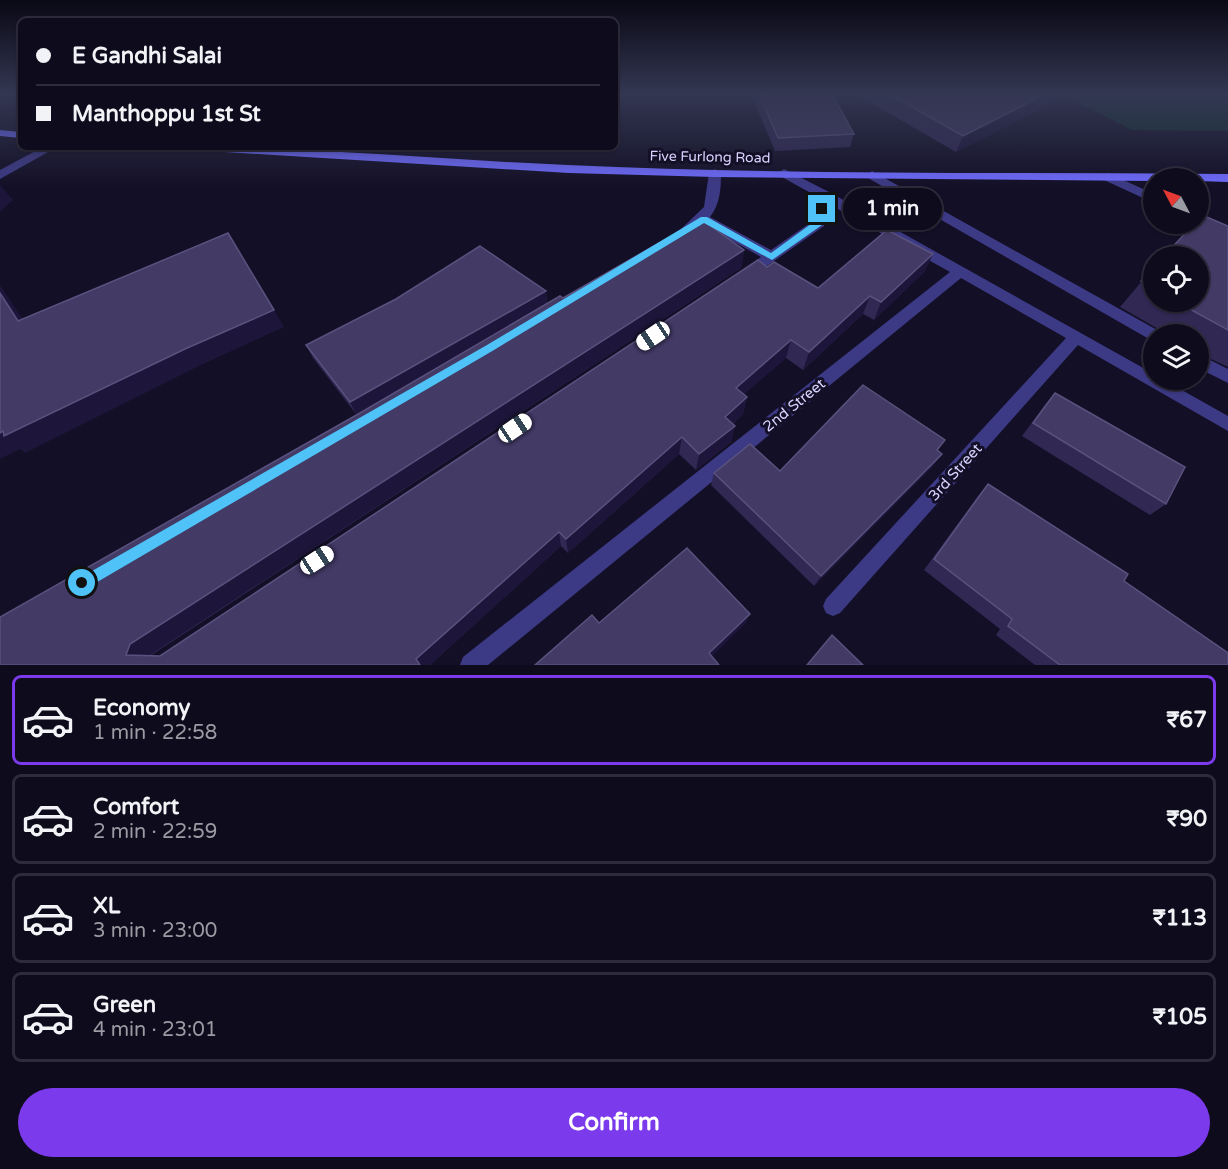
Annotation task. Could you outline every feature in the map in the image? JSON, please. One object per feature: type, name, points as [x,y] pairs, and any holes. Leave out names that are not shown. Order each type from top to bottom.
[{"type":"main road","points":[[1,133],[18,135]]},
{"type":"main road","name":"Five Furlong Road","points":[[243,150],[569,169],[715,173],[1228,178]]},
{"type":"street","points":[[0,175],[46,150]]},
{"type":"street","points":[[673,237],[704,219],[711,210],[715,199],[715,173]]},
{"type":"street","points":[[784,173],[1228,424]]},
{"type":"street","points":[[872,175],[1143,329]]},
{"type":"street","points":[[1108,177],[1143,194]]},
{"type":"street","points":[[732,283],[819,223],[825,195]]},
{"type":"street","points":[[704,219],[772,257]]},
{"type":"street","name":"2nd Street","points":[[471,665],[960,271]]},
{"type":"street","name":"3rd Street","points":[[833,606],[1076,337]]},
{"type":"street","points":[[1209,366],[1228,377]]},
{"type":"green space","points":[[1122,125],[1228,125],[1228,131],[1132,130]]},
{"type":"building","points":[[772,125],[849,125],[854,134],[778,138]]},
{"type":"building","points":[[944,125],[985,125],[963,136]]},
{"type":"building","points":[[1209,218],[1228,226],[1228,330],[1195,312],[1209,312],[1209,246],[1173,246],[1185,234],[1209,234]]},
{"type":"building","points":[[701,219],[744,250],[130,644],[126,655],[160,656],[758,260],[767,267],[774,262],[818,288],[887,230],[933,254],[881,302],[870,296],[809,352],[791,340],[736,388],[747,397],[725,417],[735,426],[699,454],[682,437],[566,539],[559,532],[416,659],[420,665],[0,665],[0,617],[360,413],[560,296],[563,298]]},
{"type":"building","points":[[228,233],[274,310],[185,349],[4,436],[3,431],[0,433],[0,293],[18,321]]},
{"type":"building","points":[[480,246],[546,291],[350,402],[306,345],[396,299]]},
{"type":"building","points":[[863,385],[945,440],[937,450],[942,454],[821,576],[714,473],[750,444],[780,471]]},
{"type":"building","points":[[1055,393],[1185,467],[1166,504],[1033,423]]},
{"type":"building","points":[[988,484],[1128,574],[1124,581],[1228,653],[1228,665],[1060,665],[1008,626],[1012,619],[934,559]]},
{"type":"building","points":[[687,548],[750,614],[709,653],[719,665],[535,665],[592,615],[599,623]]},
{"type":"building","points":[[832,635],[863,665],[807,665]]},
{"type":"route","points":[[82,583],[491,347],[704,219],[772,257],[819,223],[822,209]]}]
